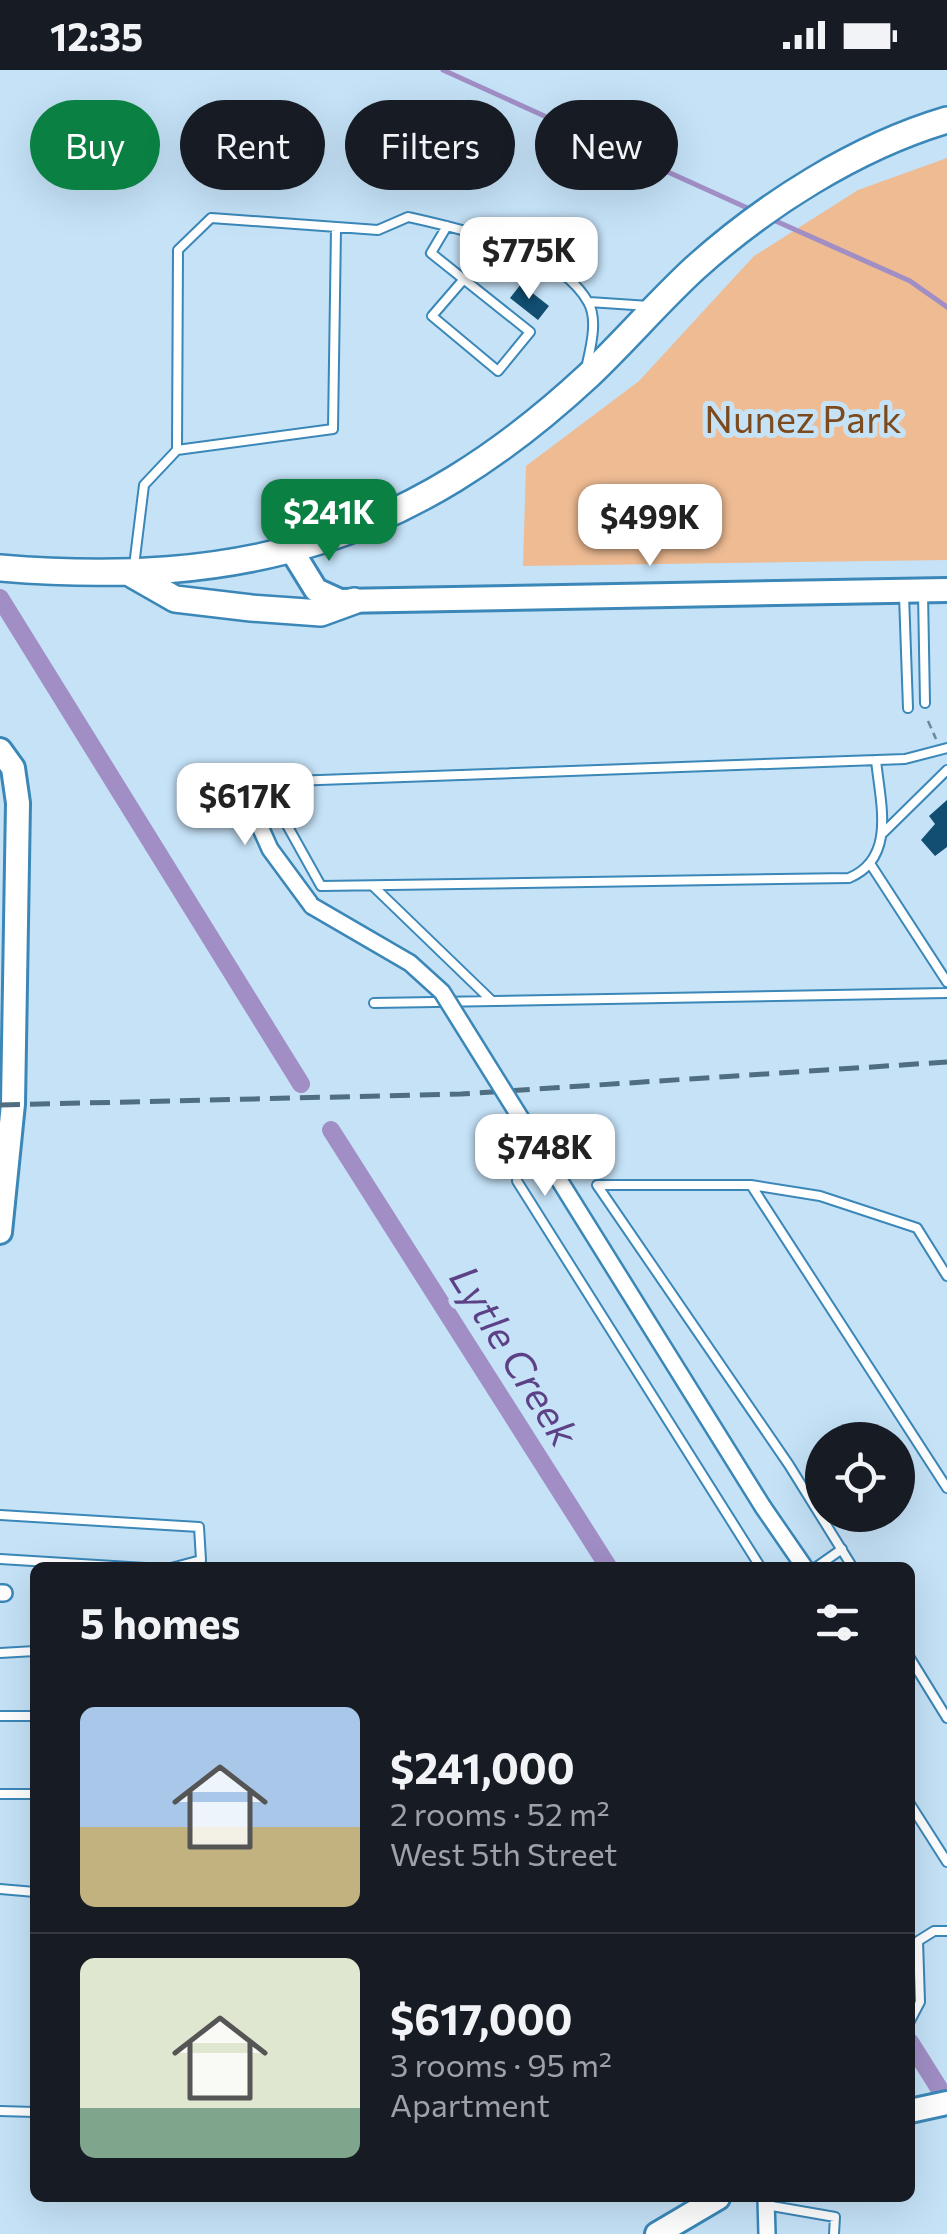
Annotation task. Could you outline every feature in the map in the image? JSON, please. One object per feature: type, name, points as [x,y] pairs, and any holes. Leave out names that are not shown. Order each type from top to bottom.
[{"type":"main road","points":[[0,568],[133,575],[214,567],[292,550],[358,529],[437,490],[530,427],[584,380],[695,268],[754,221],[819,178],[947,120]]},
{"type":"main road","points":[[133,575],[175,599],[251,608],[322,613],[354,601]]},
{"type":"street","points":[[292,550],[316,590],[327,598],[354,601],[947,590]]},
{"type":"street","points":[[0,750],[13,768],[18,794],[7,1031],[12,1104],[0,1232]]},
{"type":"street","points":[[263,782],[249,802],[270,849],[312,906],[410,963],[442,992],[800,1562]]},
{"type":"street","points":[[915,2109],[947,2103]]},
{"type":"street","points":[[657,2234],[711,2202]]},
{"type":"street","points":[[766,2202],[767,2234]]},
{"type":"lane","points":[[178,450],[178,250],[211,218],[378,230],[408,217],[447,226],[546,260],[588,302],[592,343],[584,380]]},
{"type":"lane","points":[[447,226],[431,252],[530,332],[498,371],[432,316],[464,279]]},
{"type":"lane","points":[[133,575],[144,485],[178,450],[332,429],[336,229]]},
{"type":"lane","points":[[588,302],[658,306]]},
{"type":"lane","points":[[913,590],[924,704]]},
{"type":"lane","points":[[908,708],[913,590]]},
{"type":"lane","points":[[876,760],[882,833],[871,865],[849,878],[321,886],[263,782],[876,760],[946,748]]},
{"type":"lane","points":[[882,833],[947,770]]},
{"type":"lane","points":[[871,865],[947,982]]},
{"type":"lane","points":[[372,886],[492,1000]]},
{"type":"lane","points":[[374,1003],[947,993]]},
{"type":"lane","points":[[517,1182],[757,1562]]},
{"type":"lane","points":[[850,1562],[598,1185],[751,1184],[820,1196],[917,1228],[947,1276]]},
{"type":"lane","points":[[751,1184],[947,1488]]},
{"type":"lane","points":[[0,1515],[199,1527],[202,1560],[194,1562]]},
{"type":"lane","points":[[824,1562],[842,1549]]},
{"type":"lane","points":[[0,1559],[49,1562]]},
{"type":"lane","points":[[0,1653],[30,1651]]},
{"type":"lane","points":[[915,1666],[947,1718]]},
{"type":"lane","points":[[0,1716],[30,1716]]},
{"type":"lane","points":[[0,1794],[30,1794]]},
{"type":"lane","points":[[915,1812],[947,1862]]},
{"type":"lane","points":[[0,1889],[30,1892]]},
{"type":"lane","points":[[915,2012],[920,2002],[918,1941],[934,1931],[947,1930]]},
{"type":"lane","points":[[0,2112],[30,2112]]},
{"type":"lane","points":[[771,2202],[835,2216],[834,2234]]},
{"type":"path","points":[[928,721],[930,732],[946,748]]},
{"type":"green space","name":"Nunez Park","points":[[947,158],[947,560],[523,566],[526,466],[639,381],[754,256],[858,190]]},
{"type":"building","points":[[521,284],[549,306],[538,320],[510,298]]},
{"type":"building","points":[[947,800],[947,847],[935,856],[921,840],[935,824],[929,816]]},
{"type":"waterway","name":"Lytle Creek","points":[[443,70],[754,211]]},
{"type":"waterway","name":"Lytle Creek","points":[[769,218],[910,281],[947,307]]},
{"type":"waterway","name":"Lytle Creek","points":[[0,598],[301,1084]]},
{"type":"waterway","name":"Lytle Creek","points":[[331,1130],[605,1562]]},
{"type":"waterway","name":"Lytle Creek","points":[[915,2050],[947,2101]]},
{"type":"railway","points":[[0,1105],[461,1094],[947,1062]]}]
